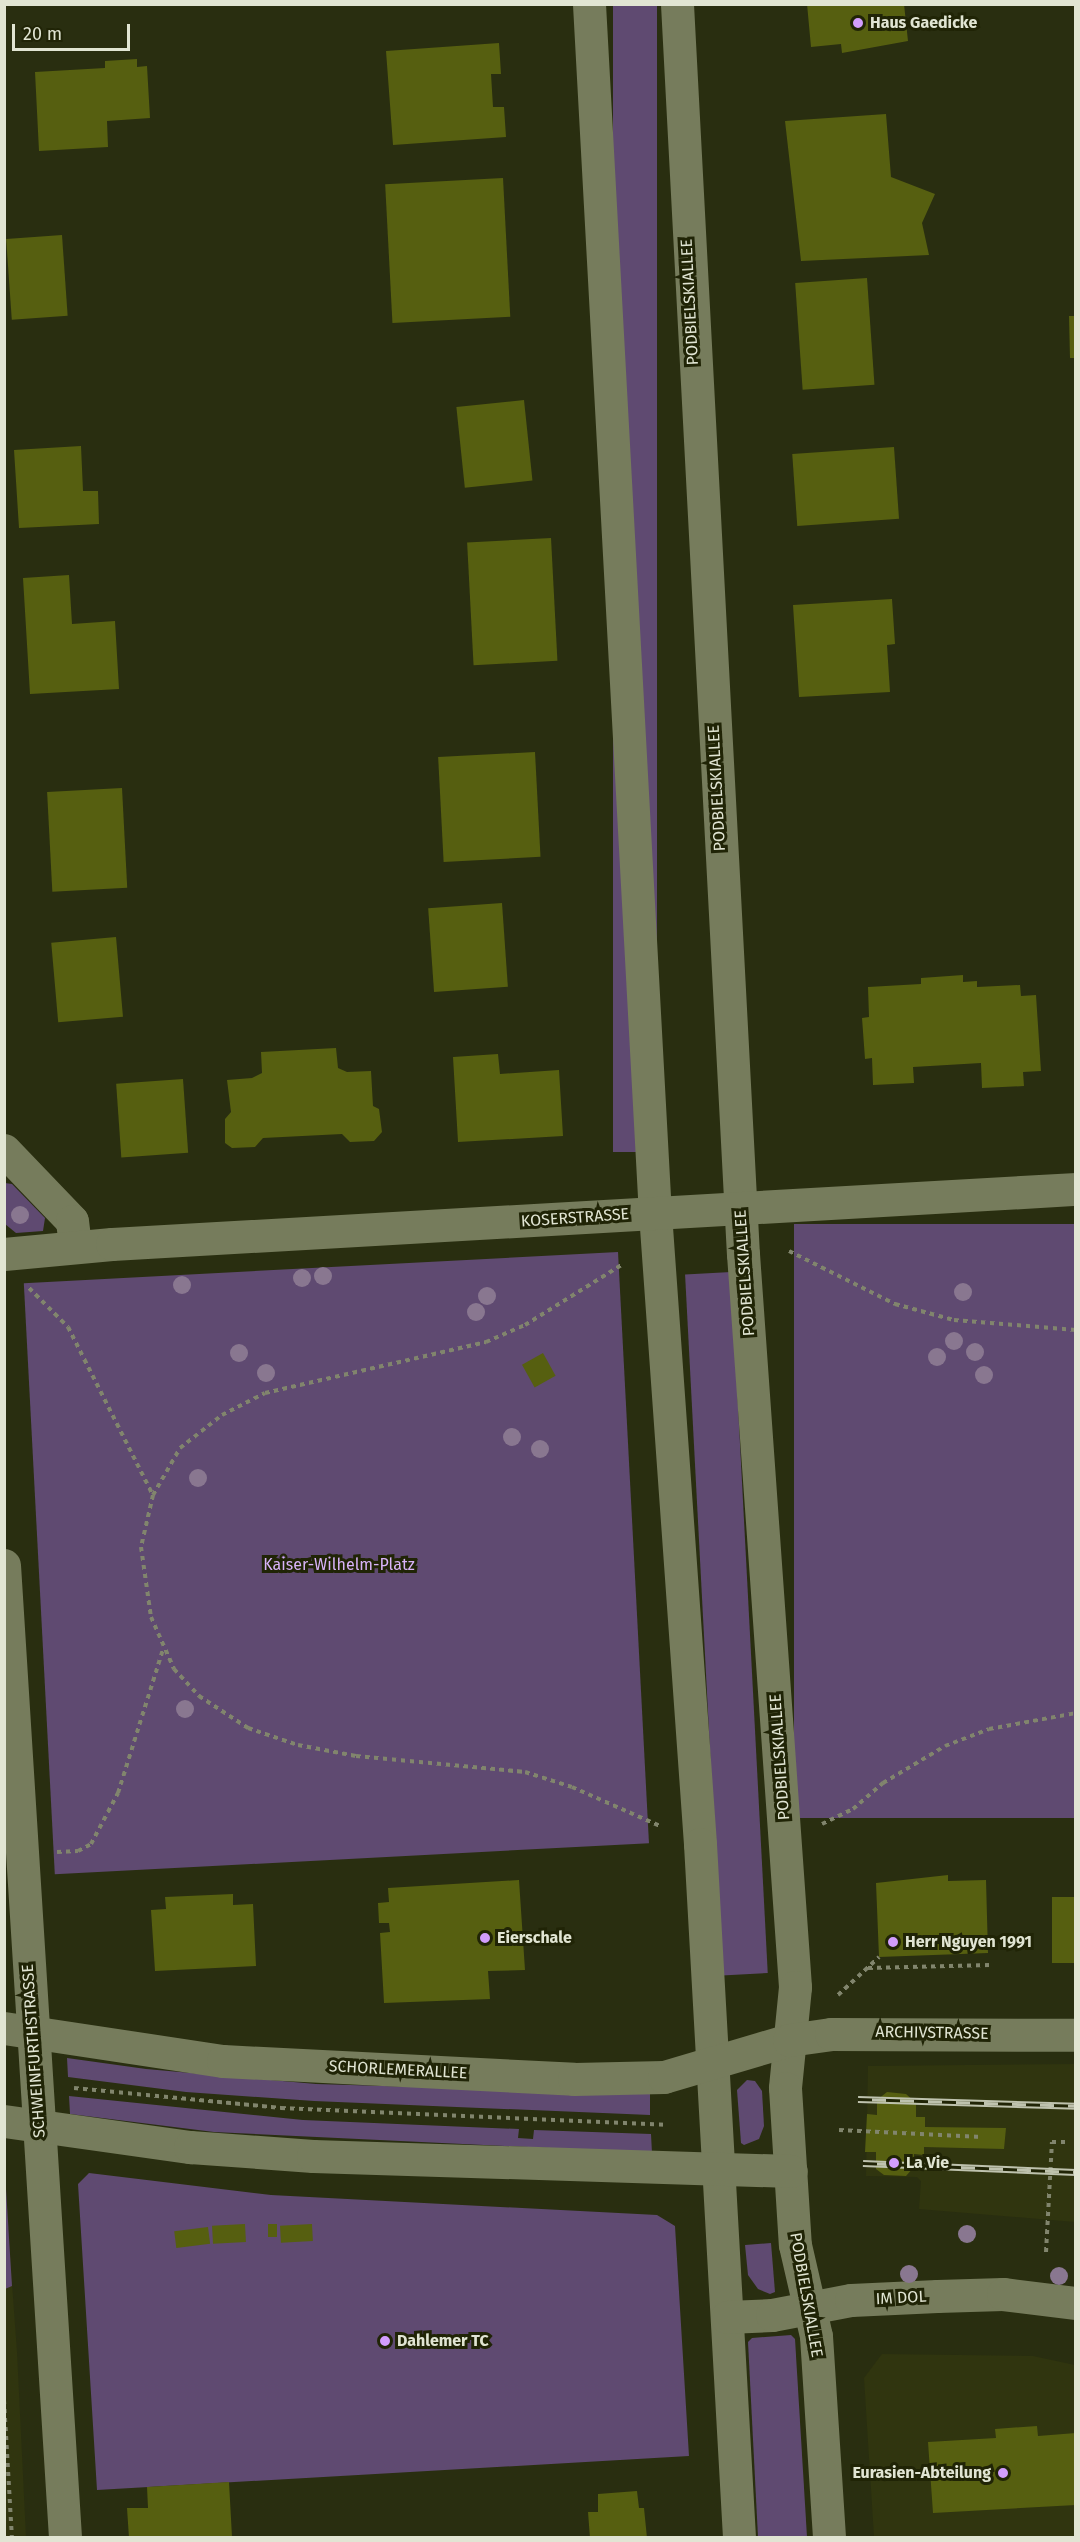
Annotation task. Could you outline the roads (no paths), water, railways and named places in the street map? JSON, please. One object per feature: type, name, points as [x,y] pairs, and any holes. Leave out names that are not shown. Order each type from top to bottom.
[{"type":"street","points":[[589,4],[655,1213],[719,2170],[739,2538]]},
{"type":"street","name":"PODBIELSKIALLEE","points":[[677,4],[740,1208],[794,1976],[785,2088],[795,2245],[816,2336],[829,2538]]},
{"type":"street","points":[[4,1150],[72,1221],[75,1246]]},
{"type":"street","name":"KOSERSTRASSE","points":[[4,1254],[75,1246],[1076,1189]]},
{"type":"street","name":"SCHWEINFURTHSTRASSE","points":[[4,1565],[19,2030],[40,2127],[65,2538]]},
{"type":"street","name":"SCHORLEMERALLEE","points":[[19,2030],[222,2061],[574,2079],[664,2077],[789,2040]]},
{"type":"street","name":"ARCHIVSTRASSE","points":[[789,2040],[852,2032],[1076,2035]]},
{"type":"street","points":[[4,2121],[190,2147],[313,2156],[791,2171]]},
{"type":"street","name":"IM DOL","points":[[727,2317],[772,2315],[851,2300],[1002,2294],[1076,2303]]},
{"type":"railway","points":[[858,2099],[1076,2106]]},
{"type":"railway","points":[[863,2163],[1076,2172]]},
{"type":"place","name":"Haus Gaedicke","points":[[858,23]]},
{"type":"place","name":"Eierschale","points":[[485,1938]]},
{"type":"place","name":"Herr Nguyen 1991","points":[[893,1942]]},
{"type":"place","name":"La Vie","points":[[894,2163]]},
{"type":"place","name":"Dahlemer TC","points":[[385,2341]]},
{"type":"place","name":"Eurasien-Abteilung","points":[[1003,2473]]},
{"type":"park label","name":"Kaiser-Wilhelm-Platz","points":[[339,1565]]}]
